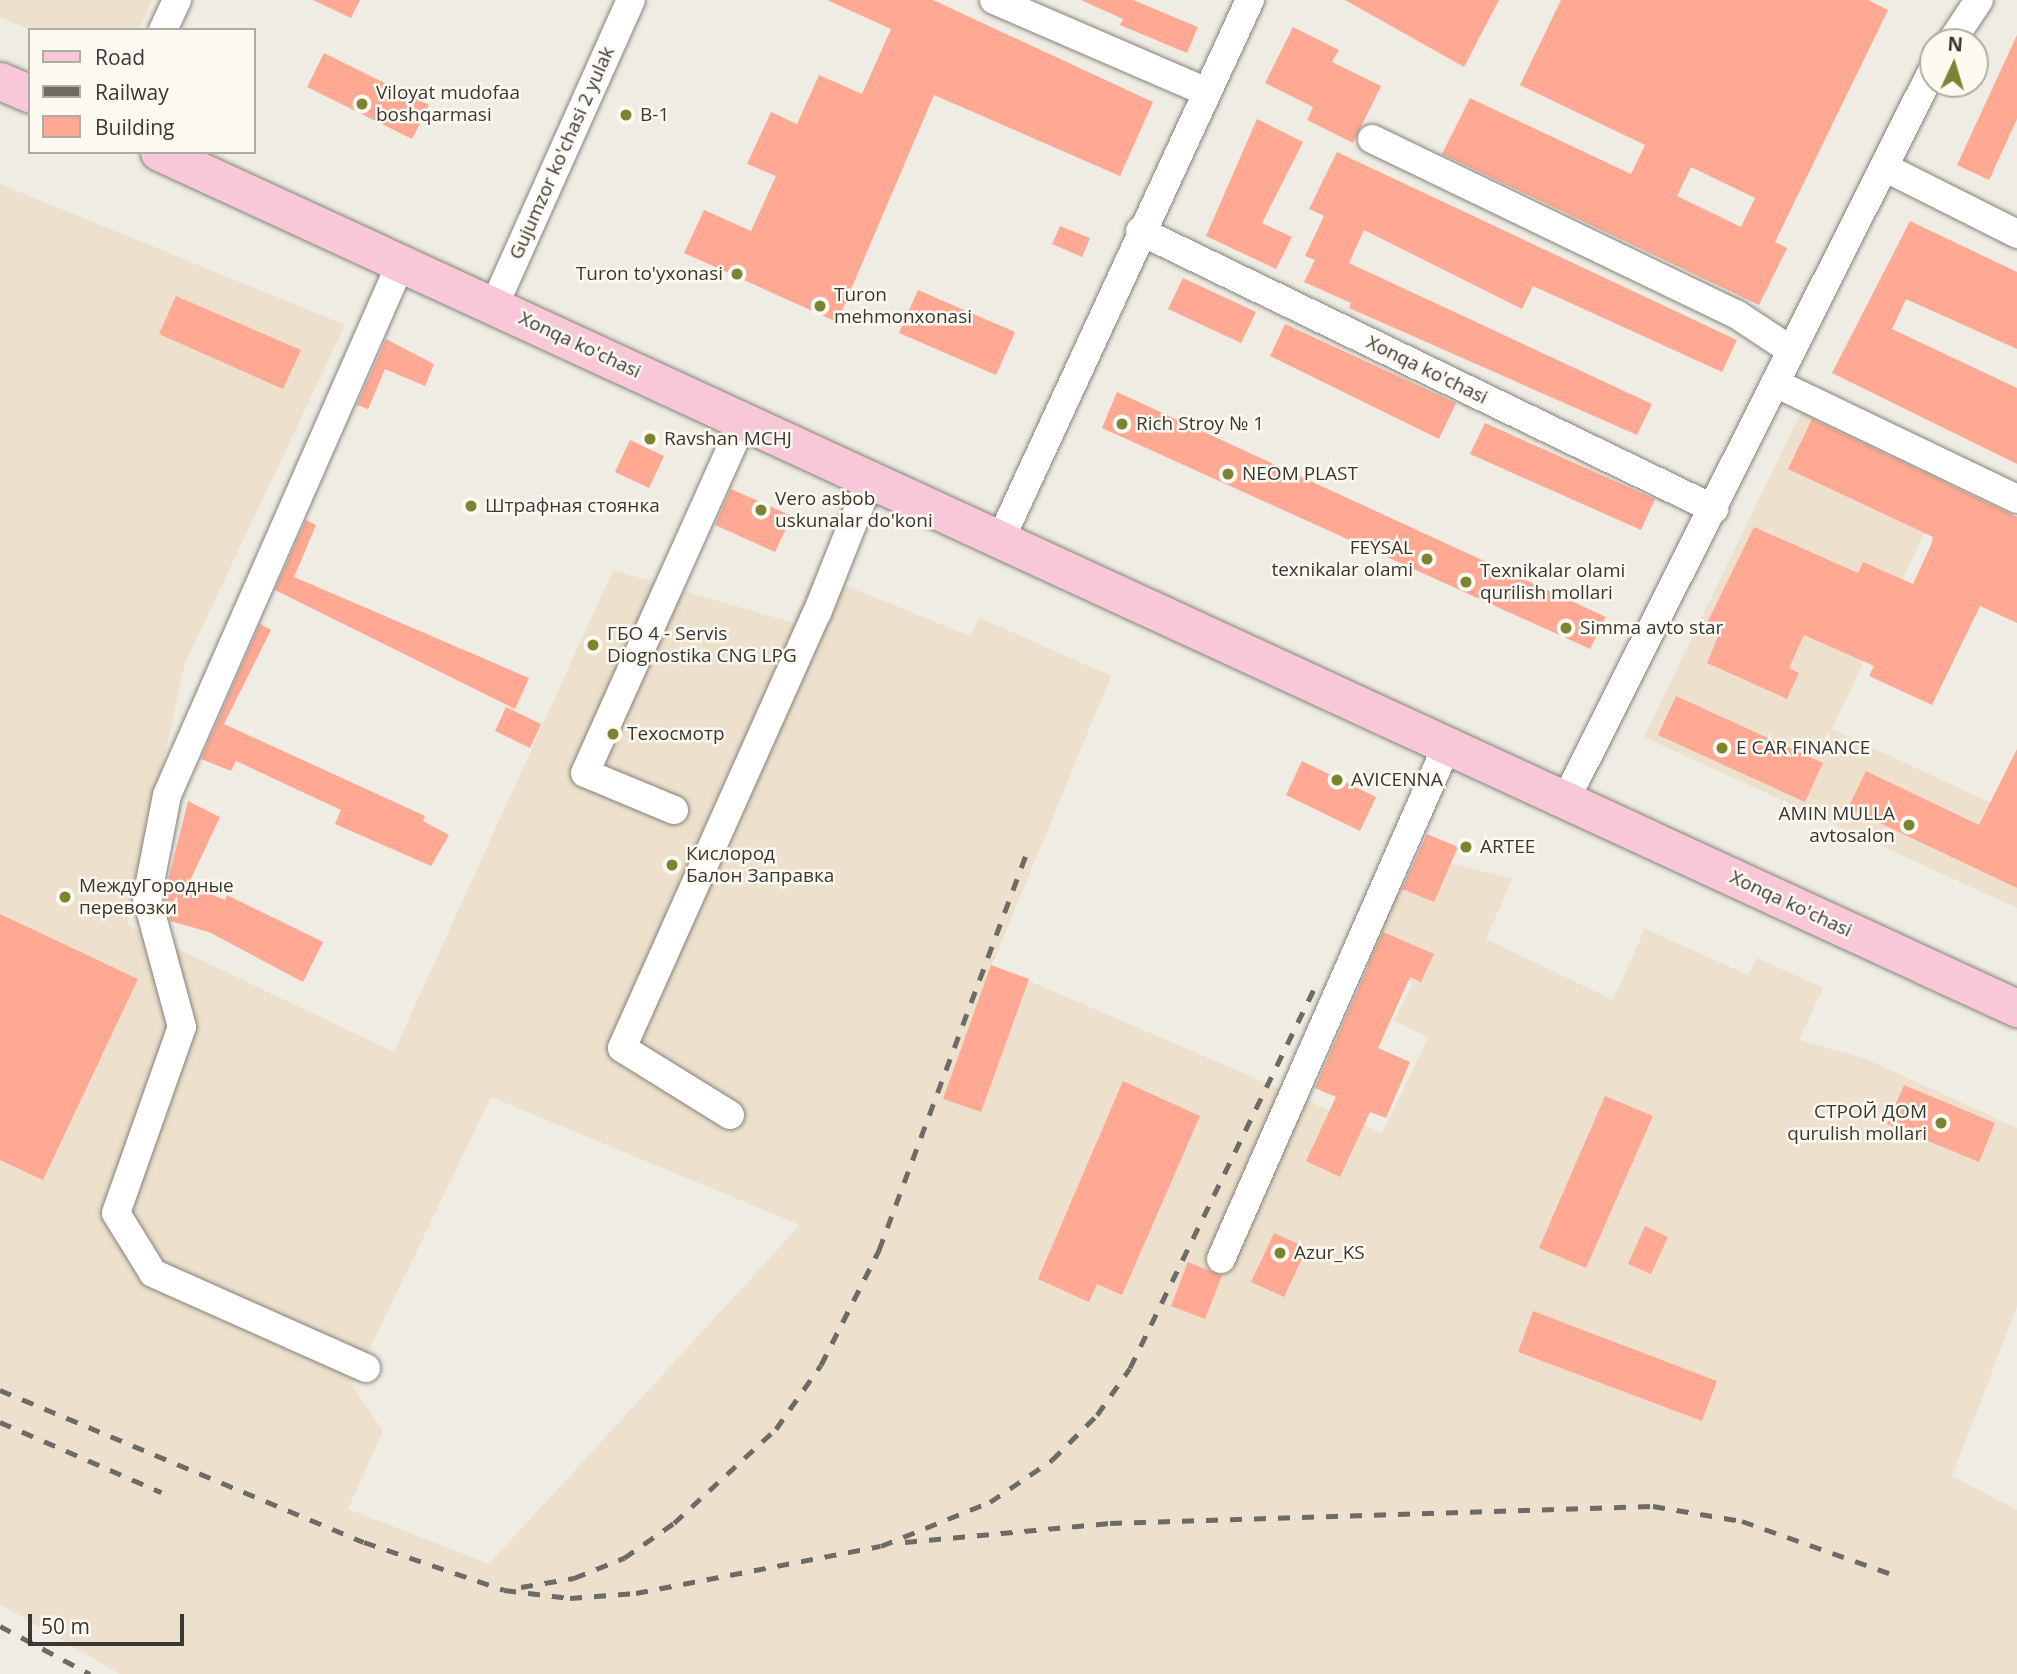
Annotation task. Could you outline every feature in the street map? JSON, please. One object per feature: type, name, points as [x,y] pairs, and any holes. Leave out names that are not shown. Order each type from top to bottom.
[{"type":"main road","points":[[0,81],[28,93]]},
{"type":"main road","name":"Xonqa ko'chasi","points":[[163,154],[1002,536],[1446,748],[2017,1008]]},
{"type":"street","points":[[164,28],[177,0]]},
{"type":"street","name":"Gujumzor ko'chasi 2 yulak","points":[[494,306],[631,0]]},
{"type":"street","points":[[994,0],[1207,92]]},
{"type":"street","points":[[1002,536],[1140,231],[1251,0]]},
{"type":"street","points":[[1960,28],[1979,0]]},
{"type":"street","points":[[1565,801],[1714,509],[1776,383],[1788,349],[1886,168],[1919,98]]},
{"type":"street","points":[[1372,139],[1736,314],[1788,349]]},
{"type":"street","points":[[1886,168],[2017,234]]},
{"type":"street","name":"Xonqa ko'chasi","points":[[1140,231],[1714,509]]},
{"type":"street","points":[[366,1368],[153,1273],[116,1213],[182,1027],[147,898],[167,795],[401,263]]},
{"type":"street","points":[[1776,383],[2017,499]]},
{"type":"street","points":[[674,810],[585,773],[744,420]]},
{"type":"street","points":[[730,1115],[622,1048],[795,663],[871,477]]},
{"type":"street","points":[[1221,1259],[1446,748]]},
{"type":"shaded area","points":[[0,0],[152,0],[140,28],[28,29],[0,17]]},
{"type":"shaded area","points":[[0,184],[345,325],[185,663],[127,925],[394,1052],[613,570],[793,623],[814,573],[970,636],[980,618],[1111,676],[992,965],[1382,1133],[1428,1038],[1394,1020],[1413,983],[1358,959],[1393,885],[1434,902],[1451,863],[1512,879],[1486,939],[1613,1000],[1645,929],[1748,975],[1757,958],[1823,988],[1799,1040],[1866,1059],[2017,1128],[2017,1306],[1952,1476],[2017,1510],[2017,1674],[120,1674],[0,1604]],"holes":[[[491,1097],[800,1225],[489,1564],[348,1509],[383,1431],[352,1385]]]},
{"type":"shaded area","points":[[1804,406],[1951,476],[1832,729],[2017,815],[2017,908],[1644,737]]},
{"type":"building","points":[[313,0],[360,0],[351,18]]},
{"type":"building","points":[[827,0],[933,0],[1153,102],[1120,176],[934,95],[837,322],[684,253],[704,210],[751,231],[776,176],[747,164],[771,112],[797,124],[819,75],[862,94],[891,29]]},
{"type":"building","points":[[1081,0],[1133,0],[1198,27],[1187,53],[1120,25],[1123,19]]},
{"type":"building","points":[[1345,0],[1499,0],[1464,67]]},
{"type":"building","points":[[1561,0],[1868,0],[1888,10],[1775,242],[1787,248],[1759,305],[1442,154],[1470,98],[1631,174],[1645,145],[1520,85]],"holes":[[[1691,167],[1755,198],[1741,227],[1677,196]]]},
{"type":"building","points":[[1293,27],[1339,50],[1332,62],[1381,86],[1353,143],[1307,120],[1313,107],[1265,83]]},
{"type":"building","points":[[2017,35],[2017,119],[1989,180],[1957,165]]},
{"type":"building","points":[[324,53],[429,105],[412,139],[307,87]]},
{"type":"building","points":[[1257,119],[1303,142],[1262,223],[1292,237],[1276,269],[1206,236]]},
{"type":"building","points":[[1337,152],[1737,340],[1722,372],[1533,286],[1522,309],[1364,230],[1349,263],[1652,404],[1637,435],[1349,308],[1351,303],[1304,282],[1315,260],[1305,256],[1324,216],[1309,209]]},
{"type":"building","points":[[1910,221],[2017,272],[2017,349],[1906,299],[1892,329],[2017,388],[2017,464],[1832,373]]},
{"type":"building","points":[[1060,226],[1090,238],[1082,257],[1052,244]]},
{"type":"building","points":[[1183,278],[1256,312],[1241,343],[1168,309]]},
{"type":"building","points":[[918,290],[1015,332],[996,375],[899,333]]},
{"type":"building","points":[[176,296],[301,350],[283,389],[159,334]]},
{"type":"building","points":[[1285,324],[1456,403],[1439,439],[1270,356]]},
{"type":"building","points":[[386,339],[434,364],[425,386],[385,369],[368,409],[357,405]]},
{"type":"building","points":[[1117,392],[1606,617],[1590,649],[1102,428]]},
{"type":"building","points":[[1812,419],[2017,517],[2017,623],[1980,606],[1932,705],[1869,676],[1874,666],[1804,635],[1789,668],[1799,673],[1787,699],[1707,663],[1720,632],[1706,625],[1754,527],[1858,573],[1863,562],[1913,584],[1931,545],[1933,537],[1788,469]]},
{"type":"building","points":[[1485,423],[1655,499],[1641,530],[1470,454]]},
{"type":"building","points":[[630,440],[664,456],[649,488],[615,472]]},
{"type":"building","points":[[731,489],[792,516],[775,552],[715,525]]},
{"type":"building","points":[[306,520],[316,525],[294,577],[529,678],[515,709],[275,590]]},
{"type":"building","points":[[260,624],[271,630],[224,724],[425,816],[423,821],[449,835],[431,866],[335,824],[341,810],[236,761],[231,771],[201,759]]},
{"type":"building","points":[[1676,696],[1823,763],[1805,802],[1658,735]]},
{"type":"building","points":[[506,707],[541,724],[530,748],[495,731]]},
{"type":"building","points":[[2017,749],[2017,888],[1848,808],[1866,771],[1979,825]]},
{"type":"building","points":[[1302,761],[1376,797],[1360,831],[1286,795]]},
{"type":"building","points":[[188,801],[220,817],[188,885],[225,900],[227,895],[323,942],[303,982],[209,932],[170,921],[164,897]]},
{"type":"building","points":[[1427,834],[1458,847],[1434,902],[1402,889]]},
{"type":"building","points":[[0,914],[138,979],[43,1180],[0,1160]]},
{"type":"building","points":[[1383,932],[1434,954],[1421,982],[1410,977],[1378,1048],[1410,1062],[1386,1118],[1370,1112],[1340,1177],[1306,1161],[1336,1097],[1315,1088]]},
{"type":"building","points":[[991,965],[1029,979],[981,1112],[943,1099]]},
{"type":"building","points":[[1123,1081],[1200,1116],[1122,1295],[1097,1284],[1089,1302],[1038,1279]]},
{"type":"building","name":"СТРОЙ ДОМ qurulish mollari","points":[[1904,1085],[1995,1123],[1979,1162],[1887,1124]]},
{"type":"building","points":[[1605,1096],[1653,1116],[1586,1268],[1539,1248]]},
{"type":"building","points":[[1645,1226],[1668,1237],[1651,1274],[1628,1264]]},
{"type":"building","points":[[1274,1233],[1307,1248],[1284,1297],[1251,1282]]},
{"type":"building","points":[[1188,1262],[1222,1276],[1205,1319],[1171,1306]]},
{"type":"building","points":[[1533,1311],[1717,1381],[1702,1421],[1518,1352]]},
{"type":"railway","points":[[521,1587],[574,1578],[624,1558],[674,1523],[776,1429],[821,1365],[879,1250],[1028,850]]},
{"type":"railway","points":[[0,1390],[364,1542],[504,1590],[570,1598],[636,1593],[881,1546],[990,1502],[1052,1460],[1097,1415],[1130,1368],[1318,981]]},
{"type":"railway","points":[[0,1422],[161,1492]]},
{"type":"railway","points":[[905,1542],[1110,1523],[1653,1506],[1742,1521],[1900,1577]]},
{"type":"railway","points":[[0,1626],[90,1674]]},
{"type":"place","name":"Viloyat mudofaa boshqarmasi","points":[[362,104]]},
{"type":"place","name":"В-1","points":[[626,115]]},
{"type":"place","name":"Turon to'yxonasi","points":[[737,274]]},
{"type":"place","name":"Turon mehmonxonasi","points":[[820,306]]},
{"type":"place","name":"Rich Stroy № 1","points":[[1122,424]]},
{"type":"place","name":"Ravshan MCHJ","points":[[650,439]]},
{"type":"place","name":"NEOM PLAST","points":[[1228,474]]},
{"type":"place","name":"Штрафная стоянка","points":[[471,506]]},
{"type":"place","name":"Vero asbob uskunalar do'koni","points":[[761,510]]},
{"type":"place","name":"FEYSAL texnikalar olami","points":[[1427,559]]},
{"type":"place","name":"Texnikalar olami qurilish mollari","points":[[1466,582]]},
{"type":"place","name":"Simma avto star","points":[[1566,628]]},
{"type":"place","name":"ГБО 4 - Servis Diognostika CNG LPG","points":[[593,645]]},
{"type":"place","name":"Техосмотр","points":[[613,734]]},
{"type":"place","name":"E CAR FINANCE","points":[[1722,748]]},
{"type":"place","name":"AVICENNA","points":[[1337,780]]},
{"type":"place","name":"AMIN MULLA avtosalon","points":[[1909,825]]},
{"type":"place","name":"ARTEE","points":[[1466,847]]},
{"type":"place","name":"Кислород Балон Заправка","points":[[672,865]]},
{"type":"place","name":"МеждуГородные перевозки","points":[[65,897]]},
{"type":"place","name":"СТРОЙ ДОМ qurulish mollari","points":[[1941,1123]]},
{"type":"place","name":"Azur_KS","points":[[1280,1253]]}]
